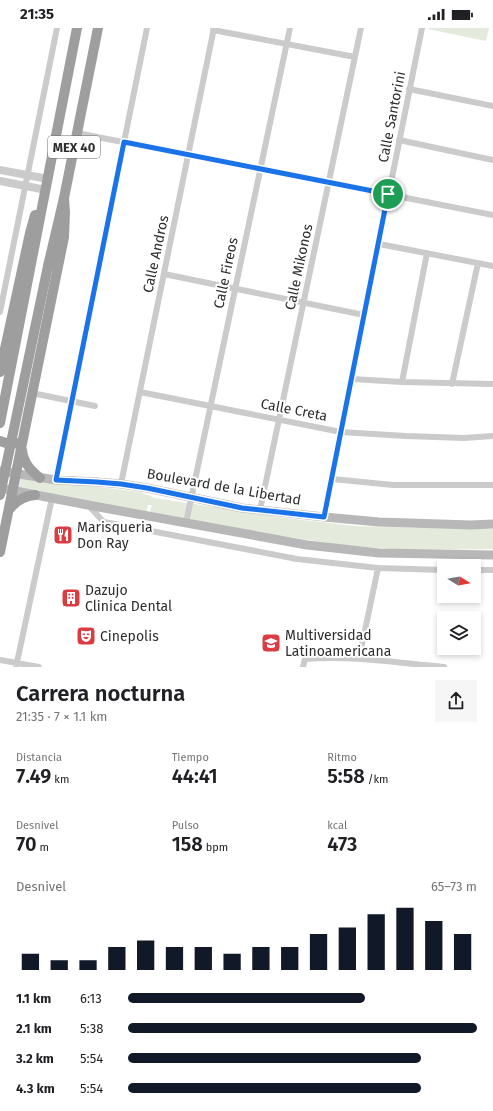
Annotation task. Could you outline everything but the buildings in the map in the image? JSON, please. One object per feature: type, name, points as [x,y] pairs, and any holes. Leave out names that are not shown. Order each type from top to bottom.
[{"type":"highway","name":"MEX 40","points":[[0,423],[77,28]]},
{"type":"highway","name":"MEX 40","points":[[0,495],[48,266],[64,198],[98,28]]},
{"type":"highway","points":[[0,372],[34,216],[45,193]]},
{"type":"highway","points":[[0,552],[5,514],[13,490],[64,237],[66,212],[64,198]]},
{"type":"highway","points":[[0,441],[9,444],[22,445]]},
{"type":"highway","points":[[22,445],[23,455],[27,465],[40,478]]},
{"type":"highway","points":[[5,514],[22,498],[35,495]]},
{"type":"main road","name":"Boulevard de la Libertad","points":[[0,471],[56,480],[121,484],[260,510],[324,517],[387,522],[471,525],[493,524]]},
{"type":"main road","points":[[0,488],[307,545],[372,552],[493,554]]},
{"type":"street","points":[[0,312],[56,28]]},
{"type":"street","points":[[56,480],[147,28]]},
{"type":"street","name":"Calle Fireos","points":[[186,523],[290,28]]},
{"type":"street","name":"Calle Mikonos","points":[[260,510],[361,28]]},
{"type":"street","name":"Calle Santorini","points":[[324,517],[422,28]]},
{"type":"street","points":[[214,29],[355,57]]},
{"type":"street","name":"Calle Andros","points":[[121,484],[214,29]]},
{"type":"street","points":[[410,89],[493,106]]},
{"type":"street","points":[[77,133],[493,214]]},
{"type":"street","points":[[399,140],[493,160]]},
{"type":"street","points":[[0,170],[48,179]]},
{"type":"street","points":[[0,181],[25,186],[45,193]]},
{"type":"street","points":[[379,244],[493,266]]},
{"type":"street","points":[[402,382],[427,253]]},
{"type":"street","points":[[452,384],[478,263]]},
{"type":"street","points":[[164,274],[364,316]]},
{"type":"street","points":[[352,379],[452,384],[493,384]]},
{"type":"street","name":"Calle Creta","points":[[140,392],[341,432],[464,438],[493,436]]},
{"type":"street","points":[[32,393],[95,406]]},
{"type":"street","points":[[332,479],[393,485],[493,485]]},
{"type":"street","points":[[17,665],[52,498]]},
{"type":"street","points":[[88,505],[104,522],[297,559],[378,568],[437,570]]},
{"type":"street","points":[[359,659],[378,568]]},
{"type":"street","points":[[481,570],[493,570]]},
{"type":"street","points":[[303,667],[304,659],[330,658],[359,659],[414,666],[444,667]]},
{"type":"street","points":[[0,660],[17,665],[39,667]]},
{"type":"shaded area","points":[[489,28],[486,41],[428,29]]},
{"type":"shaded area","points":[[17,477],[140,492],[155,498],[286,518],[355,526],[493,529],[493,549],[401,550],[342,545],[262,533],[150,512],[152,505],[148,505],[146,514],[16,488]]},
{"type":"place","name":"Marisqueria Don Ray","points":[[63,535]]},
{"type":"place","name":"Dazujo Clinica Dental","points":[[71,598]]},
{"type":"place","name":"Cinepolis","points":[[86,636]]},
{"type":"place","name":"Multiversidad Latinoamericana","points":[[271,643]]},
{"type":"route","points":[[124,142],[388,194],[324,517],[242,508],[121,484],[56,480],[124,142]]}]
